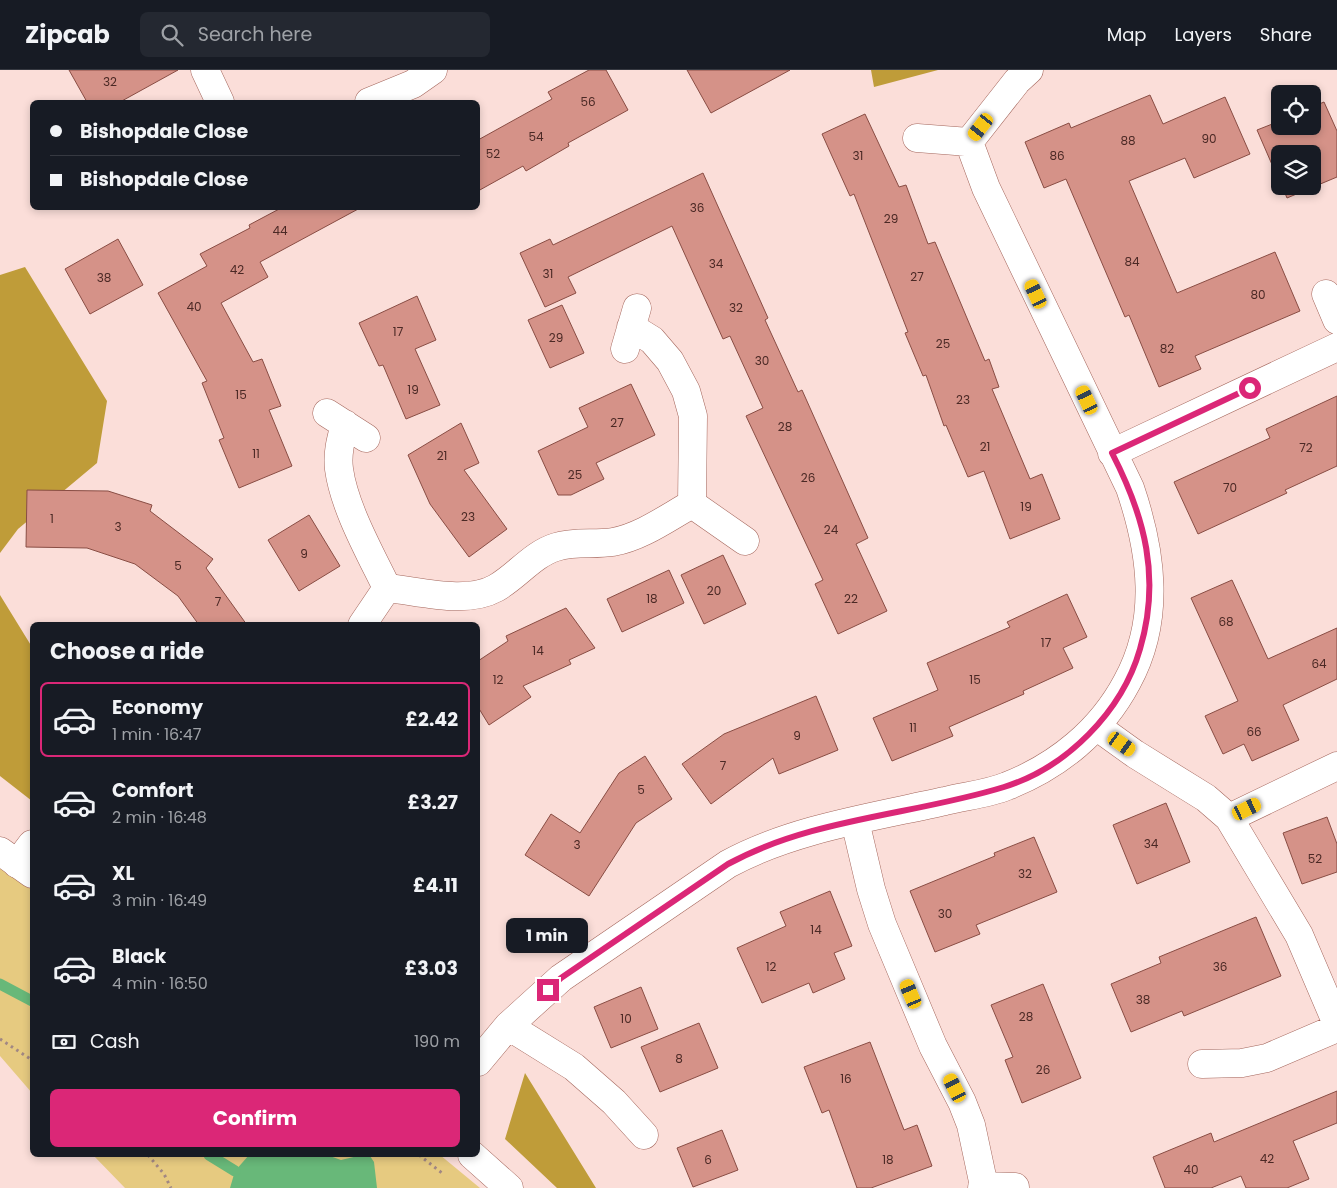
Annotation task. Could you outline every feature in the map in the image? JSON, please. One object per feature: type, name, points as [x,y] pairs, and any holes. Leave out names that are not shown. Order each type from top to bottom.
[{"type":"street","points":[[205,70],[219,100]]},
{"type":"street","points":[[374,100],[413,84],[433,70]]},
{"type":"street","points":[[969,142],[1017,81],[1029,70]]},
{"type":"street","points":[[917,138],[969,142]]},
{"type":"street","points":[[480,1060],[508,1026],[561,978],[728,864],[752,851],[778,842],[855,822],[1005,787],[1057,761],[1096,726],[1118,699],[1136,666],[1147,628],[1150,592],[1149,555],[1142,523],[1130,488],[986,188],[969,142]]},
{"type":"street","points":[[1326,294],[1337,320]]},
{"type":"street","points":[[631,328],[652,340],[670,361],[686,391],[693,416],[692,504]]},
{"type":"street","points":[[1112,453],[1337,347]]},
{"type":"street","points":[[346,425],[338,447],[339,470],[354,517],[387,588]]},
{"type":"street","points":[[692,504],[745,541]]},
{"type":"street","points":[[387,588],[457,596],[475,595],[494,589],[535,558],[555,547],[580,543],[612,542],[634,536],[692,504]]},
{"type":"street","points":[[364,622],[387,588]]},
{"type":"street","points":[[1096,726],[1135,754],[1206,798],[1229,818],[1299,936],[1337,1024]]},
{"type":"street","points":[[1229,818],[1337,766]]},
{"type":"street","points":[[855,822],[871,889],[882,924],[933,1046],[962,1102],[971,1125],[983,1187],[1016,1187]]},
{"type":"street","points":[[508,1026],[574,1067],[614,1102],[644,1135]]},
{"type":"street","points":[[1202,1063],[1242,1063],[1267,1058],[1337,1028]]},
{"type":"street","points":[[474,1157],[509,1188]]},
{"type":"path","points":[[0,1038],[30,1059]]},
{"type":"path","points":[[150,1157],[164,1174],[171,1188]]},
{"type":"shaded area","points":[[871,70],[938,70],[874,87]]},
{"type":"shaded area","points":[[25,267],[107,401],[97,463],[18,529],[0,553],[0,275]]},
{"type":"shaded area","points":[[0,595],[30,644],[30,799],[0,776]]},
{"type":"shaded area","points":[[0,867],[30,887],[30,1091],[0,1056]]},
{"type":"shaded area","points":[[525,1073],[596,1188],[557,1188],[505,1139]]},
{"type":"shaded area","points":[[95,1157],[442,1157],[480,1188],[125,1188]]},
{"type":"shaded area","points":[[247,1157],[333,1157],[341,1160],[354,1157],[371,1157],[374,1162],[377,1188],[230,1188],[235,1171]]},
{"type":"building","points":[[69,70],[178,70],[124,100],[86,100]]},
{"type":"building","points":[[589,70],[606,70],[628,110],[568,143],[569,146],[526,171],[523,166],[480,190],[480,139],[552,99],[548,92]]},
{"type":"building","points":[[687,70],[790,70],[711,113]]},
{"type":"building","points":[[1150,95],[1163,124],[1225,97],[1250,154],[1194,178],[1185,158],[1129,181],[1177,293],[1275,252],[1300,311],[1195,356],[1201,369],[1159,387],[1129,315],[1125,317],[1066,179],[1044,188],[1025,142],[1069,123],[1071,128]]},
{"type":"building","points":[[1324,102],[1337,131],[1337,177],[1321,184],[1321,145],[1271,145],[1271,162],[1257,130],[1271,125],[1271,135],[1321,135],[1321,103]]},
{"type":"building","points":[[865,114],[899,187],[906,185],[928,244],[935,242],[985,361],[989,359],[999,387],[992,389],[1030,479],[1042,474],[1060,519],[1010,539],[984,471],[968,477],[946,425],[944,426],[926,375],[923,376],[905,333],[908,332],[854,194],[850,196],[822,134]]},
{"type":"building","points":[[703,173],[768,318],[765,320],[798,392],[802,390],[868,538],[856,544],[887,611],[838,634],[815,584],[823,580],[746,416],[763,408],[730,336],[723,339],[672,226],[568,277],[576,293],[545,307],[520,253],[550,239],[553,245]]},
{"type":"building","points":[[277,210],[356,210],[260,262],[268,277],[221,303],[253,362],[262,359],[281,406],[269,410],[292,466],[239,488],[219,440],[224,438],[202,383],[207,381],[158,293],[207,266],[200,254],[250,228],[249,225]]},
{"type":"building","points":[[118,239],[143,285],[90,314],[65,269]]},
{"type":"building","points":[[417,296],[436,340],[415,349],[440,405],[406,419],[383,365],[379,366],[359,323]]},
{"type":"building","points":[[562,305],[584,353],[550,368],[528,320]]},
{"type":"building","points":[[631,384],[655,435],[596,463],[604,479],[571,495],[558,495],[538,451],[588,427],[579,408]]},
{"type":"building","points":[[1337,396],[1337,466],[1285,490],[1287,493],[1198,534],[1174,482],[1270,438],[1266,429]]},
{"type":"building","points":[[461,423],[479,463],[464,470],[507,529],[469,557],[430,504],[408,455]]},
{"type":"building","points":[[27,490],[108,491],[152,505],[150,511],[213,559],[206,568],[245,622],[197,622],[178,596],[135,564],[87,548],[26,547]]},
{"type":"building","points":[[309,515],[340,566],[299,591],[268,540]]},
{"type":"building","points":[[723,555],[746,604],[704,624],[681,575]]},
{"type":"building","points":[[669,570],[684,603],[622,632],[607,599]]},
{"type":"building","points":[[1232,580],[1268,659],[1337,628],[1337,679],[1283,705],[1299,740],[1252,761],[1244,744],[1223,754],[1205,716],[1238,701],[1191,598]]},
{"type":"building","points":[[1067,594],[1087,637],[1063,648],[1073,668],[1023,691],[1024,694],[949,727],[953,736],[892,761],[873,718],[938,690],[927,663],[1010,627],[1007,622]]},
{"type":"building","points":[[566,608],[595,648],[569,660],[571,664],[523,686],[531,697],[489,725],[480,710],[480,660],[508,641],[506,636]]},
{"type":"building","points":[[816,696],[838,750],[779,774],[773,758],[711,804],[682,764],[724,734]]},
{"type":"building","points":[[645,756],[672,799],[636,823],[589,896],[525,855],[551,814],[580,833],[619,773]]},
{"type":"building","points":[[1166,803],[1190,862],[1137,884],[1113,825]]},
{"type":"building","points":[[1327,817],[1337,844],[1337,872],[1302,884],[1283,833]]},
{"type":"building","points":[[1034,837],[1057,892],[976,925],[980,934],[935,952],[910,891],[995,856],[994,853]]},
{"type":"building","points":[[830,891],[852,946],[834,953],[845,979],[813,993],[809,983],[762,1003],[737,948],[786,926],[780,912]]},
{"type":"building","points":[[1256,917],[1281,976],[1184,1016],[1182,1011],[1131,1032],[1111,984],[1161,963],[1159,957]]},
{"type":"building","points":[[1043,984],[1081,1078],[1022,1103],[1005,1060],[1013,1057],[991,1005]]},
{"type":"building","points":[[641,987],[658,1029],[611,1048],[594,1007]]},
{"type":"building","points":[[699,1023],[718,1068],[660,1092],[641,1047]]},
{"type":"building","points":[[870,1042],[904,1130],[917,1125],[932,1166],[871,1188],[857,1188],[829,1110],[822,1113],[804,1067]]},
{"type":"building","points":[[1337,1091],[1337,1123],[1293,1141],[1309,1179],[1287,1188],[1246,1188],[1241,1176],[1211,1188],[1165,1188],[1153,1157],[1211,1133],[1214,1142]]},
{"type":"building","points":[[722,1130],[738,1170],[693,1187],[677,1148]]},
{"type":"waterway","points":[[0,984],[30,1000]]},
{"type":"waterway","points":[[212,1157],[235,1171]]},
{"type":"route","points":[[548,990],[561,978],[728,864],[752,851],[778,842],[855,822],[1005,787],[1057,761],[1077,745],[1096,726],[1118,699],[1136,666],[1147,628],[1150,592],[1149,555],[1142,523],[1130,488],[1112,453],[1250,388]]}]
